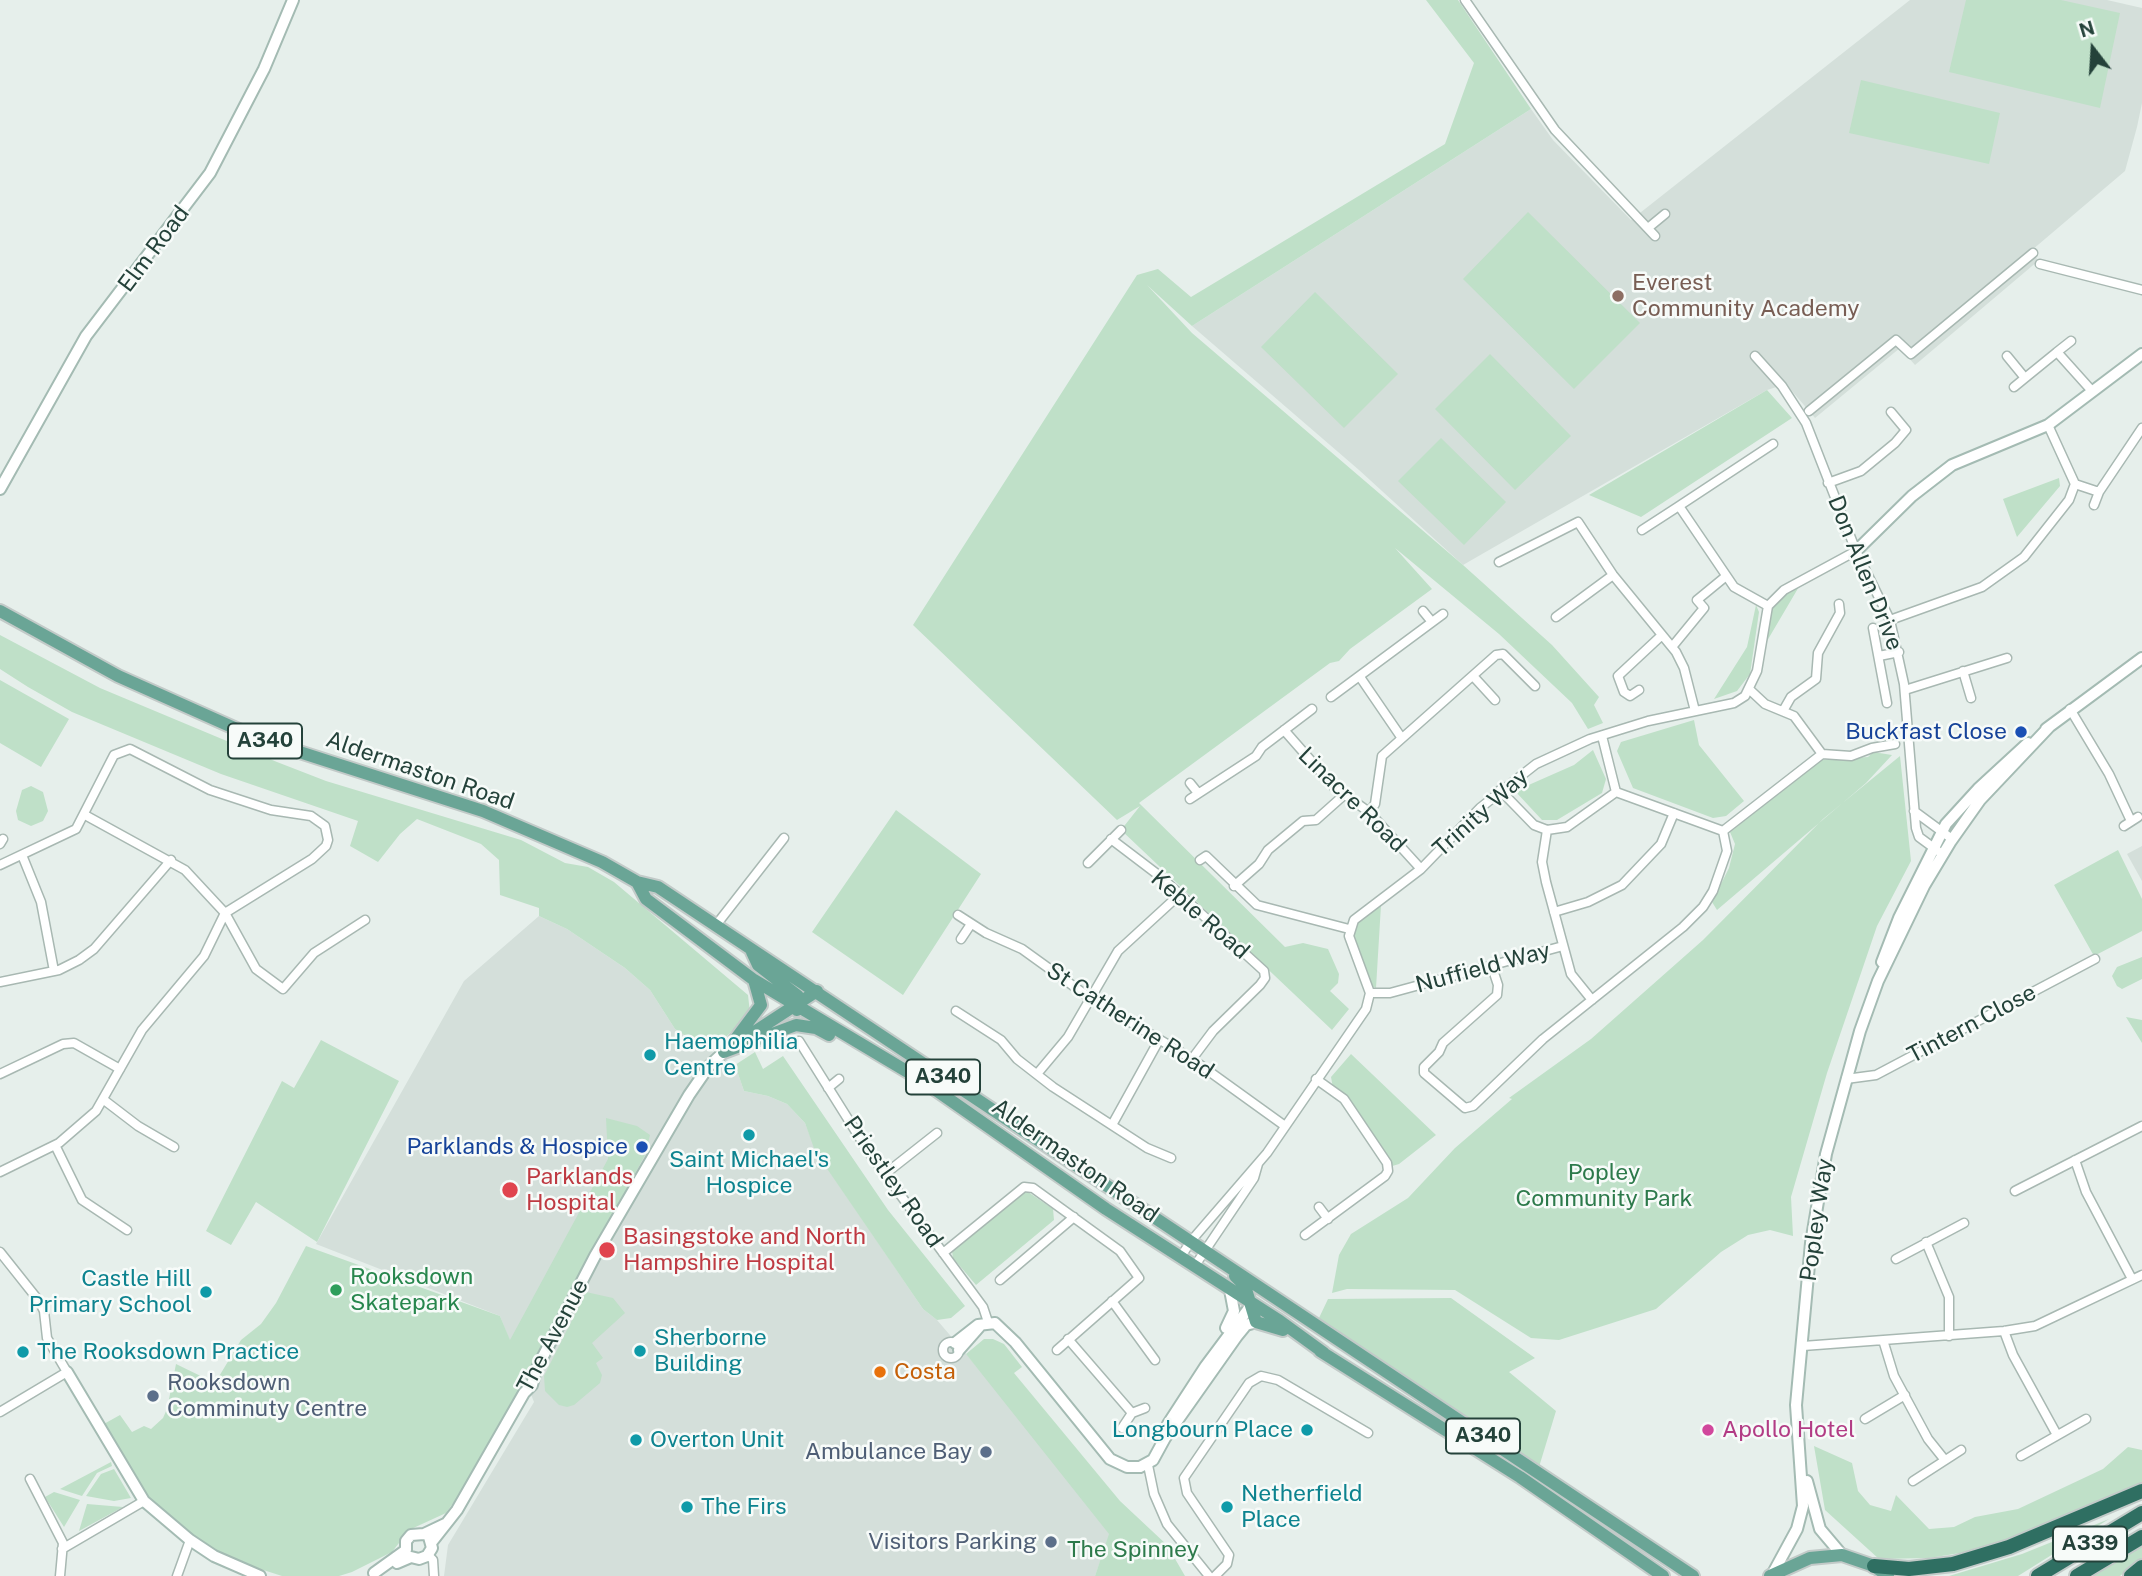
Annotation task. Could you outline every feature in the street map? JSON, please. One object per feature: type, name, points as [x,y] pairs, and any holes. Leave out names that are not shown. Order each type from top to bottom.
[{"type":"highway","points":[[1874,1566],[1909,1569],[1953,1564],[2009,1547],[2142,1491]]},
{"type":"highway","name":"A339","points":[[2038,1576],[2142,1513]]},
{"type":"highway","name":"A339","points":[[2077,1576],[2142,1537]]},
{"type":"highway","points":[[2131,1576],[2142,1567]]},
{"type":"main road","name":"Aldermaston Road","points":[[0,611],[118,676],[259,739],[483,811],[602,862],[637,882],[658,887],[718,923],[752,952],[817,991],[1069,1163],[1274,1295],[1693,1576]]},
{"type":"main road","name":"Aldermaston Road","points":[[637,882],[646,899],[754,980],[923,1081],[1180,1258],[1520,1477],[1663,1576]]},
{"type":"main road","points":[[703,944],[718,923]]},
{"type":"main road","name":"A340","points":[[752,952],[758,965],[798,996],[797,1007]]},
{"type":"main road","points":[[724,1052],[761,1004],[754,980]]},
{"type":"main road","points":[[724,1052],[797,1007],[817,991]]},
{"type":"main road","points":[[724,1052],[796,1025],[797,1007]]},
{"type":"main road","name":"A340","points":[[796,1025],[816,1028],[896,1074],[923,1081]]},
{"type":"main road","name":"Aldermaston Road","points":[[1206,1250],[1245,1286],[1256,1322],[1277,1326],[1324,1353]]},
{"type":"main road","points":[[1252,1304],[1274,1295]]},
{"type":"main road","points":[[1771,1575],[1810,1558],[1842,1555],[1874,1566],[1888,1576]]},
{"type":"street","name":"Elm Road","points":[[0,489],[86,336],[170,230],[210,173],[264,69],[293,0]]},
{"type":"street","points":[[1465,0],[1555,130],[1655,236]]},
{"type":"street","points":[[1648,228],[1665,214]]},
{"type":"street","points":[[1809,411],[1896,340],[1911,354],[2033,253]]},
{"type":"street","points":[[2040,264],[2142,290]]},
{"type":"street","points":[[2014,387],[2071,341]]},
{"type":"street","points":[[2057,352],[2092,391]]},
{"type":"street","points":[[1822,754],[1794,716],[1765,704],[1750,690],[1757,671],[1768,606],[1784,590],[1856,551],[1912,496],[1952,466],[2048,425],[2142,354]]},
{"type":"street","name":"Don Allen Drive","points":[[1755,356],[1782,386],[1806,423],[1856,551],[1890,620],[1905,690],[1914,811],[1919,837],[1939,851]]},
{"type":"street","points":[[2007,356],[2025,378]]},
{"type":"street","points":[[1828,483],[1861,471],[1895,443],[1906,430],[1891,412]]},
{"type":"street","points":[[1890,620],[1936,606],[2001,576],[2024,557],[2069,500],[2075,484],[2048,425]]},
{"type":"street","points":[[2094,505],[2099,492],[2142,428]]},
{"type":"street","points":[[1642,530],[1773,444]]},
{"type":"street","points":[[2075,484],[2099,492]]},
{"type":"street","points":[[1679,506],[1734,587],[1768,606]]},
{"type":"street","points":[[1499,562],[1577,522],[1613,575],[1672,646],[1684,668],[1695,711]]},
{"type":"street","points":[[1556,617],[1613,575]]},
{"type":"street","points":[[1672,646],[1704,608],[1697,600],[1726,577]]},
{"type":"street","points":[[1783,711],[1791,697],[1816,679],[1818,653],[1840,613],[1839,604]]},
{"type":"street","points":[[1423,611],[1432,622]]},
{"type":"street","points":[[1331,697],[1443,614]]},
{"type":"street","points":[[1873,628],[1887,703]]},
{"type":"street","points":[[1639,690],[1630,696],[1625,692],[1618,676],[1662,635]]},
{"type":"street","points":[[1879,656],[1899,652]]},
{"type":"street","points":[[1369,811],[1375,804],[1382,756],[1496,655],[1503,654],[1535,687]]},
{"type":"street","points":[[1983,654],[1987,664]]},
{"type":"street","points":[[1905,690],[2007,658]]},
{"type":"street","name":"Popley Way","points":[[1771,1575],[1797,1530],[1802,1506],[1802,1465],[1796,1405],[1814,1223],[1826,1154],[1846,1079],[1878,981],[1939,851],[1942,833],[1978,789],[2050,726],[2142,658]]},
{"type":"street","points":[[1963,671],[1971,698]]},
{"type":"street","points":[[1473,676],[1495,701]]},
{"type":"street","points":[[1360,677],[1401,737]]},
{"type":"street","name":"Trinity Way","points":[[1349,929],[1363,911],[1421,869],[1500,790],[1544,760],[1602,736],[1734,703],[1750,690]]},
{"type":"street","name":"Linacre Road","points":[[1190,799],[1255,756],[1312,709]]},
{"type":"street","points":[[2070,709],[2109,774],[2131,821]]},
{"type":"street","name":"Popley Way","points":[[1939,851],[1952,839],[1980,800],[2050,726]]},
{"type":"street","name":"Linacre Road","points":[[1284,730],[1344,795],[1369,811],[1421,869]]},
{"type":"street","points":[[1602,736],[1616,792]]},
{"type":"street","points":[[1723,831],[1822,754],[1851,756],[1872,748],[1895,744]]},
{"type":"street","points":[[0,865],[76,829],[114,755],[130,749],[210,790],[271,810],[311,816],[320,820],[327,834],[326,846],[312,859],[225,913],[204,956],[142,1030],[104,1100],[83,1125],[55,1145],[0,1172]]},
{"type":"street","points":[[1190,783],[1198,793]]},
{"type":"street","points":[[1500,790],[1534,825],[1547,830],[1567,827],[1616,792]]},
{"type":"street","points":[[1616,792],[1723,831]]},
{"type":"street","points":[[1234,886],[1259,864],[1268,850],[1303,821],[1316,820],[1344,795]]},
{"type":"street","points":[[1914,811],[1952,839]]},
{"type":"street","points":[[1554,912],[1588,902],[1622,885],[1661,844],[1674,813]]},
{"type":"street","points":[[85,815],[170,860],[196,880],[225,913],[256,969],[285,989],[314,953],[365,920]]},
{"type":"street","points":[[1088,863],[1121,830]]},
{"type":"street","name":"Nuffield Way","points":[[1370,993],[1390,993],[1563,946],[1542,862],[1547,830]]},
{"type":"street","points":[[1492,967],[1498,985],[1497,995],[1443,1043],[1439,1052],[1424,1067],[1424,1073],[1465,1108],[1473,1106],[1543,1039],[1703,907],[1713,891],[1727,851],[1723,831]]},
{"type":"street","points":[[718,923],[785,838]]},
{"type":"street","name":"Keble Road","points":[[1111,839],[1161,877],[1178,896],[1264,971],[1265,978],[1213,1031],[1192,1059]]},
{"type":"street","points":[[22,855],[41,902],[54,971]]},
{"type":"street","points":[[1180,1258],[1248,1172],[1258,1164],[1363,1015],[1370,993],[1351,947],[1349,929],[1257,905],[1234,886],[1206,856],[1200,860]]},
{"type":"street","points":[[0,982],[54,971],[94,949],[170,860]]},
{"type":"street","points":[[1037,1074],[1068,1037],[1118,951],[1178,896]]},
{"type":"street","name":"St Catherine Road","points":[[958,915],[1022,949],[1090,998],[1192,1059],[1285,1126]]},
{"type":"street","points":[[961,939],[971,924]]},
{"type":"street","points":[[1563,946],[1571,974],[1592,1000]]},
{"type":"street","name":"Tintern Close","points":[[1846,1079],[1876,1075],[2095,959]]},
{"type":"street","points":[[956,1011],[1001,1040],[1037,1074],[1147,1148],[1171,1158]]},
{"type":"street","points":[[1112,1125],[1159,1040]]},
{"type":"street","name":"Priestley Road","points":[[799,1041],[885,1174],[983,1307],[985,1322],[995,1323],[1015,1342],[1110,1459],[1127,1467],[1148,1465]]},
{"type":"street","points":[[0,1074],[63,1044],[74,1043],[120,1069]]},
{"type":"street","name":"The Avenue","points":[[431,1543],[452,1517],[489,1458],[524,1393],[532,1385],[536,1370],[595,1256],[689,1095],[709,1066],[724,1052]]},
{"type":"street","points":[[828,1088],[839,1079]]},
{"type":"street","points":[[1305,1234],[1385,1176],[1388,1171],[1387,1163],[1344,1099],[1317,1079]]},
{"type":"street","points":[[104,1100],[138,1126],[174,1147]]},
{"type":"street","points":[[2010,1181],[2016,1193],[2142,1126]]},
{"type":"street","points":[[885,1174],[937,1133]]},
{"type":"street","points":[[55,1145],[82,1200],[127,1230]]},
{"type":"street","points":[[2075,1160],[2086,1192],[2133,1279]]},
{"type":"street","points":[[1194,1267],[1254,1178],[1258,1164]]},
{"type":"street","points":[[943,1253],[1024,1187],[1033,1188],[1120,1251],[1139,1278],[1056,1350]]},
{"type":"street","points":[[1319,1206],[1328,1219]]},
{"type":"street","points":[[1000,1280],[1073,1217]]},
{"type":"street","points":[[1896,1259],[1964,1223]]},
{"type":"street","points":[[1926,1242],[1949,1297],[1949,1336]]},
{"type":"street","points":[[0,1252],[39,1301],[44,1311],[47,1338],[144,1501],[190,1540],[214,1556],[260,1576]]},
{"type":"street","points":[[1803,1346],[2004,1331],[2052,1320],[2142,1275]]},
{"type":"street","points":[[1205,1367],[1207,1358],[1233,1317],[1230,1290]]},
{"type":"street","points":[[1112,1301],[1155,1360]]},
{"type":"street","points":[[1165,1438],[1168,1424],[1205,1367],[1252,1304]]},
{"type":"street","points":[[957,1347],[985,1322]]},
{"type":"street","points":[[1256,1322],[1246,1325],[1237,1336],[1148,1465],[1154,1494],[1167,1524],[1212,1576],[1227,1564],[1229,1555],[1188,1493],[1184,1478],[1249,1383],[1261,1376],[1278,1380],[1368,1433]]},
{"type":"street","points":[[2004,1331],[2013,1355],[2057,1435]]},
{"type":"street","points":[[1069,1339],[1132,1413]]},
{"type":"street","points":[[1883,1340],[1894,1376],[1927,1439],[1944,1459]]},
{"type":"street","points":[[0,1412],[67,1372]]},
{"type":"street","points":[[1865,1419],[1905,1395]]},
{"type":"street","points":[[1122,1428],[1132,1413],[1145,1408]]},
{"type":"street","points":[[2021,1456],[2086,1419]]},
{"type":"street","points":[[1913,1481],[1961,1450]]},
{"type":"street","name":"Popley Way","points":[[1802,1465],[1821,1529],[1842,1555]]},
{"type":"street","points":[[30,1479],[58,1529],[62,1549],[60,1576]]},
{"type":"street","points":[[62,1549],[144,1501]]},
{"type":"street","name":"The Avenue","points":[[416,1555],[408,1537],[442,1526],[452,1517]]},
{"type":"street","points":[[370,1575],[416,1555],[431,1543],[424,1534]]},
{"type":"street","points":[[177,1576],[190,1540]]},
{"type":"street","points":[[416,1555],[433,1560],[434,1576]]},
{"type":"shaded area","name":"Everest Community Academy","points":[[1910,0],[2107,0],[2142,8],[2142,103],[2137,127],[2125,171],[2032,250],[2038,261],[1915,365],[1900,348],[1815,418],[1786,384],[1767,390],[1463,565],[1359,470],[1192,326],[1531,109],[1553,140],[1631,220]]},
{"type":"shaded area","points":[[2142,846],[2142,881],[2127,854]]},
{"type":"shaded area","name":"Basingstoke and North Hampshire Hospital","points":[[539,916],[567,929],[625,968],[650,990],[675,1029],[735,1065],[744,1091],[768,1096],[787,1104],[805,1123],[816,1151],[923,1309],[937,1320],[997,1390],[1110,1534],[1095,1576],[444,1576],[448,1545],[534,1402],[500,1316],[316,1244],[464,981]]},
{"type":"green space","points":[[1426,0],[1458,0],[1531,109],[1192,326],[1147,285],[1192,333],[1463,565],[1552,645],[1599,697],[1594,705],[1603,723],[1588,729],[1572,703],[1499,634],[1395,548],[1432,589],[1350,649],[1339,661],[1330,663],[1139,803],[1285,947],[1303,943],[1328,949],[1339,974],[1338,983],[1330,991],[1349,1009],[1332,1030],[1121,830],[1140,806],[1117,820],[913,625],[1137,275],[1158,269],[1191,297],[1445,144],[1474,63]]},
{"type":"green space","points":[[1966,0],[2061,0],[2120,13],[2100,108],[1949,72]]},
{"type":"green space","points":[[1861,80],[2000,113],[1989,164],[1849,133]]},
{"type":"green space","points":[[1528,212],[1640,323],[1574,389],[1463,279]]},
{"type":"green space","points":[[1315,292],[1398,374],[1344,428],[1261,347]]},
{"type":"green space","points":[[1490,354],[1571,436],[1515,490],[1435,409]]},
{"type":"green space","points":[[1767,390],[1792,418],[1641,517],[1589,495]]},
{"type":"green space","points":[[1441,438],[1506,502],[1464,545],[1398,481]]},
{"type":"green space","points":[[2059,478],[2060,486],[2017,537],[2003,499]]},
{"type":"green space","points":[[1800,585],[1767,641],[1771,611],[1778,600]]},
{"type":"green space","points":[[1756,605],[1759,612],[1750,674],[1737,691],[1714,699],[1747,647]]},
{"type":"green space","points":[[0,635],[100,688],[277,762],[326,781],[521,840],[565,863],[588,867],[614,882],[748,995],[750,1013],[711,1052],[675,1029],[650,990],[625,968],[567,929],[539,916],[539,908],[500,895],[499,860],[481,844],[417,819],[400,834],[378,862],[350,846],[358,821],[221,774],[72,712],[28,687],[0,669]]},
{"type":"green space","points":[[0,680],[69,719],[41,767],[0,743]]},
{"type":"green space","points":[[1694,720],[1699,745],[1744,801],[1726,816],[1713,818],[1633,788],[1617,751],[1621,742]]},
{"type":"green space","points":[[1593,750],[1606,779],[1602,793],[1557,820],[1542,820],[1515,791],[1574,765]]},
{"type":"green space","points":[[1873,752],[1892,755],[1866,783],[1717,910],[1712,902],[1729,868],[1735,844],[1730,832],[1822,760],[1868,757]]},
{"type":"green space","name":"Popley Community Park","points":[[1900,756],[1911,861],[1877,926],[1827,1073],[1791,1197],[1793,1236],[1770,1230],[1748,1235],[1721,1252],[1656,1309],[1559,1340],[1531,1338],[1455,1290],[1347,1289],[1332,1293],[1339,1255],[1351,1234],[1408,1198],[1455,1148],[1512,1099],[1509,1098],[1591,1039],[1703,940],[1823,819]]},
{"type":"green space","points":[[31,786],[43,792],[48,811],[43,821],[31,826],[18,820],[16,811],[22,790]]},
{"type":"green space","points":[[896,810],[981,874],[903,995],[812,932]]},
{"type":"green space","points":[[2118,850],[2142,899],[2142,931],[2094,956],[2054,885]]},
{"type":"green space","points":[[1379,904],[1376,988],[1369,985],[1351,935],[1357,921]]},
{"type":"green space","points":[[2142,957],[2142,979],[2122,989],[2117,986],[2112,976],[2117,967]]},
{"type":"green space","points":[[2126,1017],[2142,1020],[2142,1043]]},
{"type":"green space","points":[[321,1040],[399,1081],[317,1242],[256,1202],[231,1245],[206,1231],[282,1081],[294,1088]]},
{"type":"green space","points":[[755,1052],[763,1069],[783,1056],[888,1210],[965,1306],[951,1318],[937,1320],[923,1309],[815,1151],[805,1123],[787,1104],[768,1096],[744,1091],[735,1065]]},
{"type":"green space","points":[[1351,1054],[1436,1135],[1399,1164],[1389,1167],[1333,1088],[1331,1077]]},
{"type":"green space","points":[[606,1118],[637,1126],[650,1135],[645,1155],[470,1480],[446,1513],[409,1530],[392,1552],[352,1572],[339,1576],[282,1576],[226,1558],[192,1538],[146,1500],[102,1425],[120,1415],[132,1432],[144,1426],[151,1429],[163,1418],[167,1409],[176,1364],[215,1383],[241,1340],[261,1324],[276,1303],[306,1246],[500,1316],[510,1340],[608,1159]]},
{"type":"green space","points":[[1028,1192],[1053,1209],[1054,1220],[976,1285],[953,1258],[952,1251],[1021,1193]]},
{"type":"green space","points":[[586,1292],[613,1298],[625,1313],[592,1343],[603,1358],[596,1363],[602,1375],[600,1383],[574,1405],[567,1407],[559,1405],[545,1391],[544,1376]]},
{"type":"green space","points":[[1451,1298],[1535,1358],[1509,1372],[1556,1411],[1539,1467],[1319,1318],[1328,1299]]},
{"type":"green space","name":"The Spinney","points":[[984,1339],[993,1339],[1004,1344],[1022,1367],[1014,1373],[1120,1501],[1167,1545],[1185,1576],[1095,1576],[1109,1534],[966,1354]]},
{"type":"green space","points":[[1814,1446],[1852,1463],[1858,1491],[1870,1505],[1891,1511],[1896,1495],[1929,1529],[1954,1527],[1975,1517],[2018,1509],[2103,1469],[2128,1447],[2142,1450],[2142,1483],[2033,1531],[1979,1550],[1929,1558],[1879,1559],[1825,1510]]},
{"type":"green space","points":[[111,1462],[112,1466],[97,1473],[82,1496],[60,1489]]},
{"type":"green space","points":[[114,1469],[131,1498],[114,1501],[86,1496],[101,1474]]},
{"type":"green space","points":[[54,1492],[80,1500],[64,1527],[45,1497]]},
{"type":"green space","points":[[87,1504],[123,1507],[79,1531]]},
{"type":"green space","points":[[2109,1519],[2018,1576],[1949,1576],[2022,1554]]},
{"type":"green space","points":[[2142,1546],[2142,1558],[2120,1576],[2094,1576]]},
{"type":"place","name":"Everest Community Academy","points":[[1618,296]]},
{"type":"place","name":"Buckfast Close","points":[[2021,732]]},
{"type":"place","name":"Haemophilia Centre","points":[[650,1055]]},
{"type":"place","name":"Saint Michael's Hospice","points":[[749,1135]]},
{"type":"place","name":"Parklands & Hospice","points":[[642,1147]]},
{"type":"place","name":"Parklands Hospital","points":[[510,1190]]},
{"type":"place","name":"Basingstoke and North Hampshire Hospital","points":[[607,1250]]},
{"type":"place","name":"Rooksdown Skatepark","points":[[336,1290]]},
{"type":"place","name":"Castle Hill Primary School","points":[[206,1292]]},
{"type":"place","name":"Sherborne Building","points":[[640,1351]]},
{"type":"place","name":"The Rooksdown Practice","points":[[23,1352]]},
{"type":"place","name":"Costa","points":[[880,1372]]},
{"type":"place","name":"Rooksdown Comminuty Centre","points":[[153,1396]]},
{"type":"place","name":"Longbourn Place","points":[[1307,1430]]},
{"type":"place","name":"Apollo Hotel","points":[[1708,1430]]},
{"type":"place","name":"Overton Unit","points":[[636,1440]]},
{"type":"place","name":"Ambulance Bay","points":[[986,1452]]},
{"type":"place","name":"The Firs","points":[[687,1507]]},
{"type":"place","name":"Netherfield Place","points":[[1227,1507]]},
{"type":"place","name":"Visitors Parking","points":[[1051,1542]]}]
